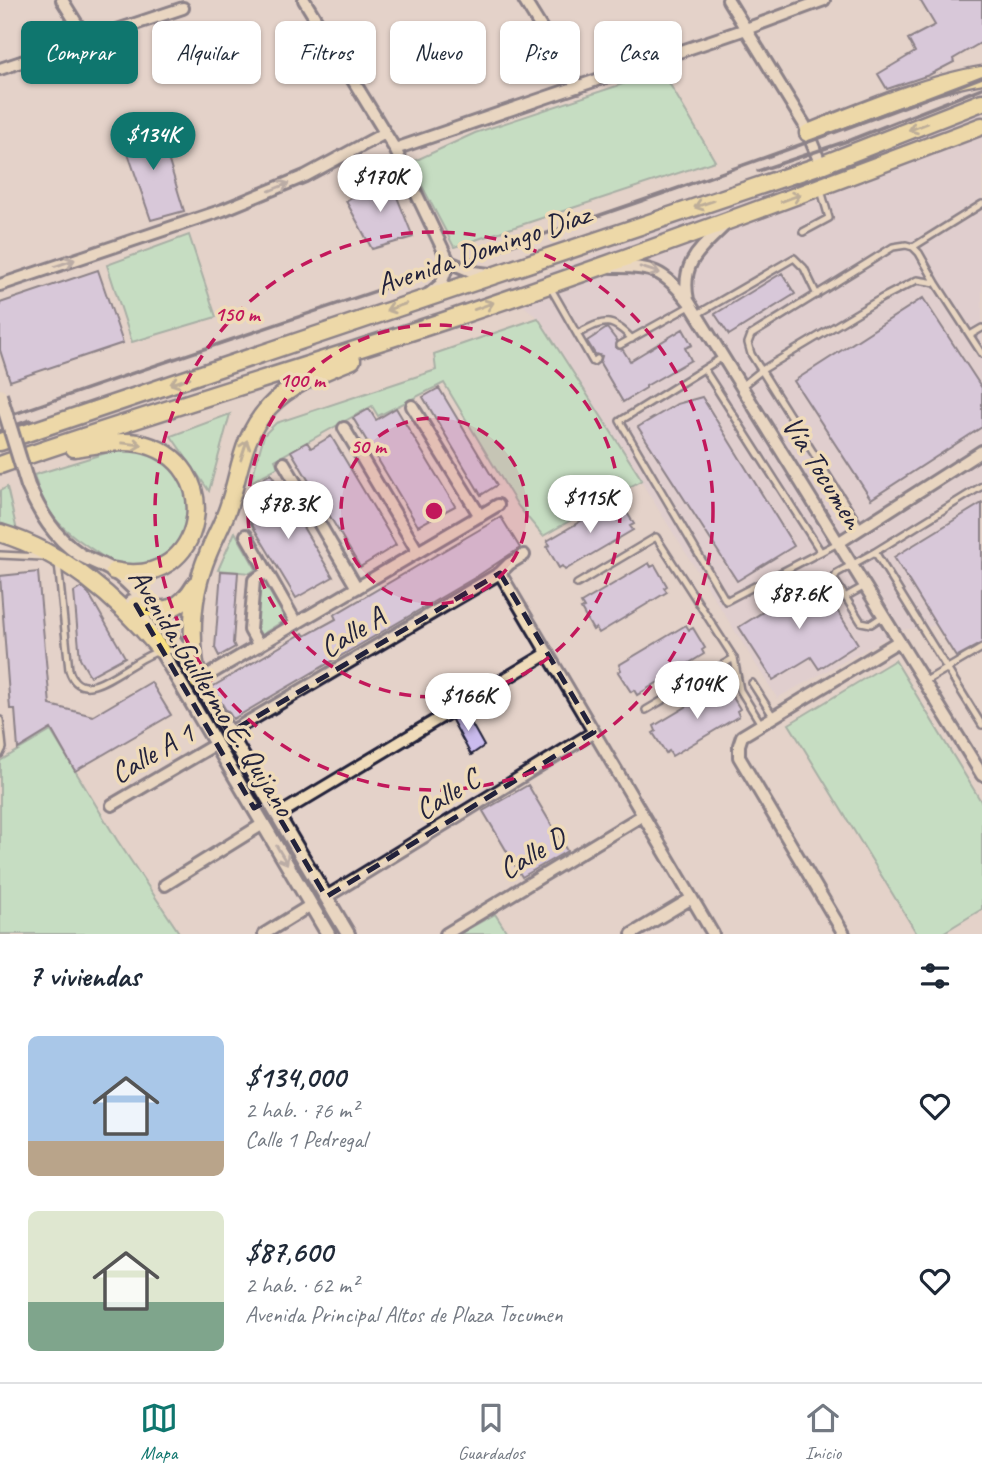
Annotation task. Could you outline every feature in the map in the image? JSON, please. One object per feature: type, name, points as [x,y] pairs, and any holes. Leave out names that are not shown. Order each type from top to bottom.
[{"type":"main road","points":[[808,133],[959,79],[982,75]]},
{"type":"main road","name":"Avenida Domingo Díaz","points":[[0,442],[821,165],[982,102]]},
{"type":"main road","name":"Avenida Domingo Díaz","points":[[0,465],[598,267],[982,126]]},
{"type":"main road","points":[[135,605],[152,610],[170,609],[178,605],[193,589],[230,504],[246,441],[269,407],[294,387],[326,371],[399,342],[444,320]]},
{"type":"main road","points":[[40,451],[139,443],[165,454],[185,474],[197,506],[193,532],[184,549],[153,570],[134,574],[110,569]]},
{"type":"main road","points":[[0,533],[27,542],[57,558],[115,600],[160,649]]},
{"type":"main road","points":[[198,681],[192,630],[200,576]]},
{"type":"street","points":[[62,0],[75,21]]},
{"type":"street","points":[[304,0],[395,149],[449,262],[473,272],[499,273]]},
{"type":"street","points":[[524,0],[578,87]]},
{"type":"street","points":[[728,0],[808,133],[821,165]]},
{"type":"street","points":[[395,149],[824,0]]},
{"type":"street","points":[[138,23],[183,8]]},
{"type":"street","points":[[0,69],[21,62]]},
{"type":"street","points":[[0,285],[223,210],[305,176],[385,133]]},
{"type":"street","points":[[692,308],[686,290],[691,261],[729,221]]},
{"type":"street","points":[[423,298],[441,284],[449,262]]},
{"type":"street","name":"Vía Tocumen","points":[[598,267],[638,267],[654,270],[670,279],[692,308],[982,775]]},
{"type":"street","points":[[0,395],[40,513],[58,536],[80,555],[110,569]]},
{"type":"street","points":[[412,406],[480,516]]},
{"type":"street","points":[[344,428],[418,552]]},
{"type":"street","points":[[838,543],[982,451]]},
{"type":"street","points":[[284,463],[357,588]]},
{"type":"street","points":[[198,681],[498,505]]},
{"type":"street","points":[[246,536],[296,624]]},
{"type":"street","name":"Calle A","points":[[229,733],[500,573],[524,555]]},
{"type":"street","name":"Avenida Guillermo E. Quijano","points":[[110,569],[110,577],[135,605],[328,934]]},
{"type":"street","name":"Avenida Guillermo E. Quijano","points":[[110,569],[152,610],[171,635],[348,934]]},
{"type":"street","points":[[258,646],[250,630],[254,580],[267,572]]},
{"type":"street","points":[[500,573],[713,934]]},
{"type":"street","points":[[844,934],[740,757],[739,745],[742,736],[899,641]]},
{"type":"street","points":[[278,815],[548,653]]},
{"type":"street","name":"Calle C","points":[[326,897],[594,732]]},
{"type":"street","name":"Calle A 1","points":[[112,805],[216,744]]},
{"type":"street","points":[[254,808],[269,800]]},
{"type":"street","name":"Calle D","points":[[446,934],[643,815]]},
{"type":"street","points":[[165,885],[263,824]]},
{"type":"street","points":[[632,934],[692,898]]},
{"type":"street","points":[[264,934],[311,905]]},
{"type":"lane","points":[[803,232],[829,218],[820,187]]},
{"type":"lane","points":[[913,247],[982,204]]},
{"type":"lane","points":[[861,528],[762,370],[748,344],[751,335],[892,247],[906,245],[919,253],[982,354]]},
{"type":"lane","points":[[620,345],[794,258],[804,268],[817,295]]},
{"type":"lane","points":[[741,387],[762,370],[836,324],[917,280],[936,283]]},
{"type":"lane","points":[[548,284],[593,362],[597,359]]},
{"type":"lane","points":[[577,334],[602,321],[621,326],[632,339]]},
{"type":"lane","points":[[970,335],[982,328]]},
{"type":"lane","points":[[723,358],[620,421],[726,601],[838,543]]},
{"type":"lane","points":[[704,369],[821,552]]},
{"type":"lane","points":[[883,616],[871,624],[861,622],[834,576],[982,486]]},
{"type":"lane","points":[[577,584],[656,537],[734,658],[740,690],[761,724]]},
{"type":"lane","points":[[875,551],[982,725]]},
{"type":"lane","points":[[0,555],[57,558],[69,670],[77,684],[90,686],[105,681],[160,649],[172,649],[187,662]]},
{"type":"lane","points":[[845,597],[864,586]]},
{"type":"lane","points":[[924,682],[982,648]]},
{"type":"lane","points":[[646,710],[734,658]]},
{"type":"lane","points":[[752,683],[773,716]]},
{"type":"lane","points":[[0,720],[3,748],[0,754]]},
{"type":"highlighted area","points":[[500,573],[594,732],[326,897],[269,800],[254,808],[136,605],[152,610],[229,733]]},
{"type":"shaded area","points":[[982,100],[982,620],[902,630],[777,698],[538,318],[505,290]]},
{"type":"green space","points":[[623,84],[670,84],[715,161],[454,247],[410,163],[475,133]]},
{"type":"green space","points":[[189,235],[216,317],[132,342],[107,265]]},
{"type":"green space","points":[[538,318],[642,480],[543,536],[518,506],[444,383],[378,416],[372,406],[275,460],[278,467],[251,482],[264,435],[276,423],[436,370],[434,354]]},
{"type":"green space","points":[[230,414],[209,491],[171,436]]},
{"type":"green space","points":[[132,445],[154,451],[173,468],[188,488],[190,504],[185,527],[173,547],[154,560],[131,565],[110,561],[59,523],[42,498],[34,475]]},
{"type":"green space","points":[[7,487],[17,531],[0,527],[0,491]]},
{"type":"green space","points":[[235,532],[256,569],[250,573],[218,570]]},
{"type":"green space","points":[[263,580],[283,615],[283,621],[261,635],[254,625],[259,583]]},
{"type":"green space","points":[[895,660],[982,803],[982,909],[941,934],[917,934],[789,724]]},
{"type":"green space","points":[[51,731],[117,840],[180,934],[0,934],[0,761]]},
{"type":"green space","points":[[495,914],[508,934],[460,934],[464,931]]},
{"type":"building","points":[[920,0],[982,0],[982,42],[953,59],[954,62],[929,75],[887,89],[878,74],[915,52],[908,39],[935,25]]},
{"type":"building","points":[[158,125],[184,211],[151,220],[121,133]]},
{"type":"building","points":[[387,172],[413,237],[372,249],[346,201]]},
{"type":"building","points":[[98,270],[123,343],[10,381],[0,350],[0,303]]},
{"type":"building","points":[[782,273],[795,294],[729,335],[715,314]]},
{"type":"building","points":[[923,298],[982,388],[982,427],[871,499],[794,381]]},
{"type":"building","points":[[607,328],[617,341],[616,348],[623,350],[630,361],[683,329],[692,345],[685,348],[691,360],[623,402],[600,363],[602,356],[595,354],[587,341]]},
{"type":"building","points":[[439,388],[497,485],[481,495],[423,397]]},
{"type":"building","points":[[702,397],[794,546],[737,581],[638,427],[677,404]]},
{"type":"building","points":[[396,408],[455,506],[418,526],[353,418],[369,409],[376,420]]},
{"type":"building","points":[[331,436],[396,545],[360,567],[291,451],[307,442],[311,448]]},
{"type":"building","points":[[271,474],[333,577],[296,598],[249,520],[269,507],[255,483]]},
{"type":"building","points":[[615,501],[618,505],[621,503],[634,524],[630,526],[633,530],[565,570],[562,566],[559,568],[547,547],[550,545],[547,541]]},
{"type":"building","points":[[982,503],[982,643],[956,657],[894,557]]},
{"type":"building","points":[[501,517],[520,548],[476,577],[233,719],[227,712],[212,687],[303,633],[305,636],[336,619],[334,615]]},
{"type":"building","points":[[649,563],[651,567],[655,565],[667,586],[664,588],[667,592],[599,633],[596,628],[593,630],[581,609],[584,608],[581,603]]},
{"type":"building","points":[[221,571],[238,572],[233,643],[235,647],[219,656],[215,648]]},
{"type":"building","points":[[38,572],[50,705],[93,716],[151,682],[171,715],[75,771],[51,729],[18,749],[15,709],[10,709],[0,576]]},
{"type":"building","points":[[817,578],[858,644],[819,669],[811,657],[773,680],[739,627]]},
{"type":"building","points":[[82,587],[89,594],[125,657],[90,676],[80,659],[74,592]]},
{"type":"building","points":[[686,625],[689,630],[693,628],[705,648],[702,650],[704,654],[637,695],[634,690],[631,692],[618,672],[621,670],[619,665]]},
{"type":"building","points":[[721,686],[724,691],[728,689],[740,709],[737,711],[739,716],[672,756],[669,751],[666,753],[653,733],[656,731],[654,726]]},
{"type":"building","points":[[465,712],[484,746],[471,755],[452,720]]},
{"type":"building","points":[[528,785],[567,851],[522,877],[483,811]]},
{"type":"railway","points":[[0,419],[616,210],[982,77]]},
{"type":"railway","points":[[758,171],[850,140],[982,88]]},
{"type":"railway","points":[[0,431],[30,420]]}]
